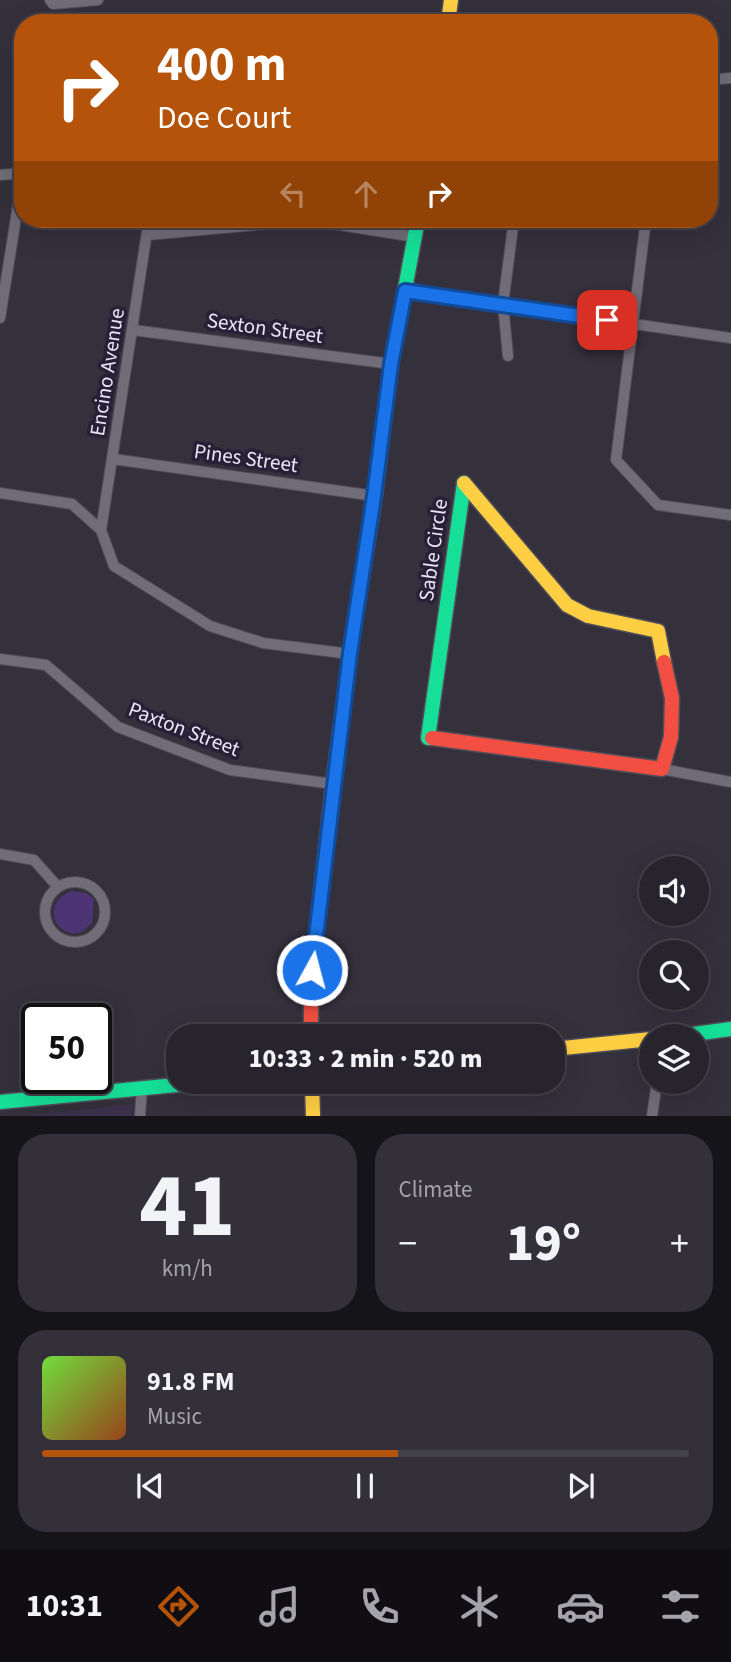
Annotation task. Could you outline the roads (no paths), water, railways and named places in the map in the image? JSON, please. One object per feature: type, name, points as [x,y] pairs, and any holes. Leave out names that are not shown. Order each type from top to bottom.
[{"type":"main road","points":[[311,1024],[311,981],[350,653],[391,364],[416,228]]},
{"type":"main road","name":"Sable Circle","points":[[464,483],[567,605],[588,616],[658,631],[672,698],[671,737],[662,769],[428,738],[464,483]]},
{"type":"main road","points":[[709,1032],[731,1029]]},
{"type":"main road","points":[[565,1048],[639,1040]]},
{"type":"main road","points":[[0,1102],[166,1085]]},
{"type":"main road","points":[[312,1094],[313,1116]]},
{"type":"street","points":[[51,2],[98,0]]},
{"type":"street","points":[[0,318],[14,228]]},
{"type":"street","name":"Encino Avenue","points":[[101,530],[148,228]]},
{"type":"street","points":[[147,235],[223,228]]},
{"type":"street","points":[[359,228],[415,237]]},
{"type":"street","points":[[508,356],[503,304],[513,228]]},
{"type":"street","points":[[645,228],[616,460],[658,505],[731,515]]},
{"type":"street","points":[[405,291],[731,338]]},
{"type":"street","name":"Sexton Street","points":[[132,330],[391,364]]},
{"type":"street","name":"Pines Street","points":[[113,459],[374,496]]},
{"type":"street","points":[[0,493],[72,504],[101,530],[114,566],[210,626],[263,643],[350,653]]},
{"type":"street","name":"Paxton Street","points":[[0,659],[46,665],[118,727],[230,770],[333,784]]},
{"type":"street","name":"Sable Circle","points":[[662,769],[731,782]]},
{"type":"street","points":[[0,854],[34,860],[58,887]]},
{"type":"street","points":[[80,882],[99,894],[105,914],[96,933],[88,939],[69,942],[52,933],[44,914],[46,903],[58,887],[80,882]]},
{"type":"street","points":[[140,1116],[142,1087]]},
{"type":"street","points":[[652,1116],[655,1094]]}]
